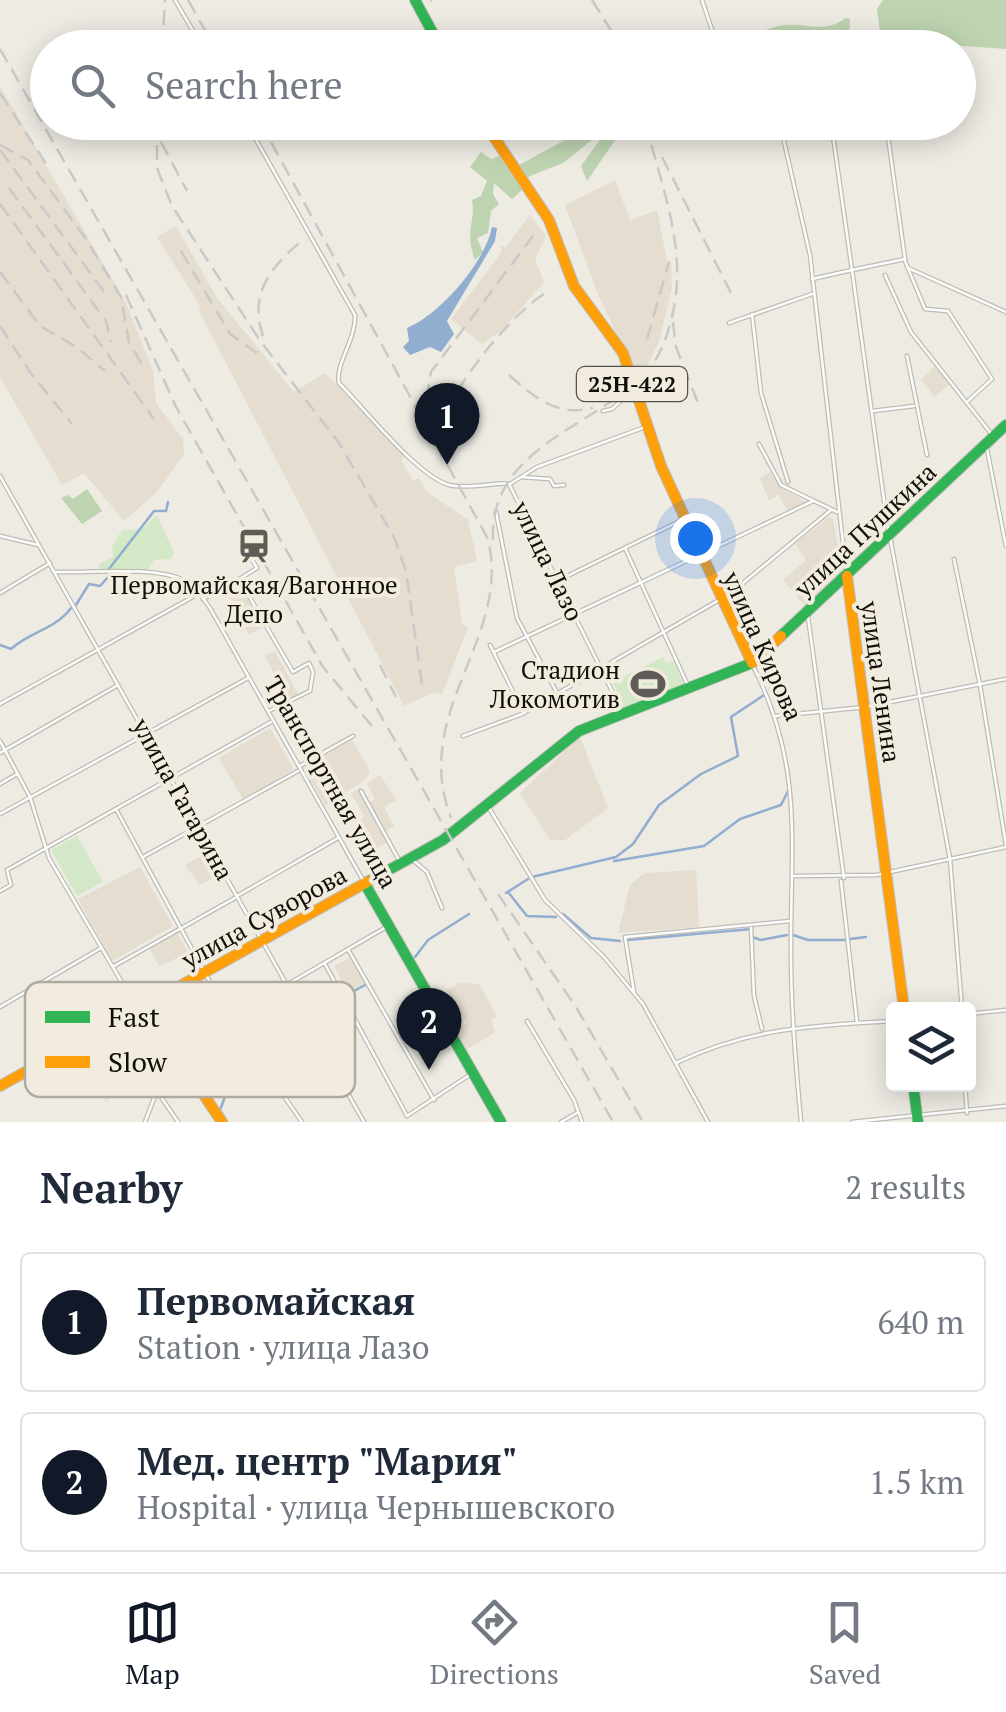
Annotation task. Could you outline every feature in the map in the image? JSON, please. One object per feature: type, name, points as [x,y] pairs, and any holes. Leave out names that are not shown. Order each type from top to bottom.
[{"type":"main road","points":[[415,0],[431,30]]},
{"type":"main road","name":"улица Кирова","points":[[496,140],[549,220],[574,286],[623,353],[645,427],[684,520],[752,662]]},
{"type":"main road","name":"улица Пушкина","points":[[443,840],[574,734],[752,662],[1006,425]]},
{"type":"main road","name":"улица Ленина","points":[[847,576],[903,1002]]},
{"type":"main road","name":"улица Суворова","points":[[190,982],[443,840]]},
{"type":"main road","name":"Транспортная улица","points":[[365,884],[500,1122]]},
{"type":"main road","name":"улица Суворова","points":[[0,1086],[25,1072]]},
{"type":"main road","points":[[914,1092],[917,1120]]},
{"type":"main road","points":[[205,1097],[222,1122]]},
{"type":"street","points":[[175,0],[192,30]]},
{"type":"street","points":[[702,0],[712,30]]},
{"type":"street","name":"улица Лазо","points":[[256,140],[354,315],[354,340],[338,371],[340,383],[442,482],[475,489],[502,481],[509,484],[624,715]]},
{"type":"street","name":"улица Ленина","points":[[781,140],[802,216],[812,278],[847,576]]},
{"type":"street","points":[[834,140],[890,534],[950,858],[961,1002]]},
{"type":"street","points":[[888,140],[907,268],[925,309],[948,311],[992,379],[966,402]]},
{"type":"street","points":[[812,278],[905,260]]},
{"type":"street","points":[[907,268],[1006,312]]},
{"type":"street","points":[[884,275],[911,332],[966,402],[990,440],[1006,546]]},
{"type":"street","points":[[729,323],[814,294]]},
{"type":"street","points":[[752,314],[761,393],[788,482]]},
{"type":"street","points":[[907,356],[927,454]]},
{"type":"street","points":[[602,410],[612,409],[624,397],[636,398]]},
{"type":"street","points":[[871,412],[916,406]]},
{"type":"street","points":[[509,484],[645,427]]},
{"type":"street","points":[[759,444],[781,486],[839,513]]},
{"type":"street","points":[[771,470],[781,460]]},
{"type":"street","name":"улица Гагарина","points":[[0,476],[286,982]]},
{"type":"street","points":[[520,477],[550,479],[554,486],[564,486]]},
{"type":"street","points":[[494,652],[813,500]]},
{"type":"street","points":[[464,736],[524,713],[721,600],[832,510]]},
{"type":"street","points":[[496,512],[517,618],[556,693]]},
{"type":"street","points":[[558,581],[684,520]]},
{"type":"street","points":[[0,536],[39,546]]},
{"type":"street","points":[[203,599],[257,568],[245,548]]},
{"type":"street","points":[[624,548],[690,690]]},
{"type":"street","points":[[792,876],[842,878],[886,873],[1006,846],[980,684],[954,559]]},
{"type":"street","points":[[0,592],[50,563]]},
{"type":"street","points":[[0,704],[199,593],[175,577],[54,572]]},
{"type":"street","points":[[239,579],[293,672],[309,663],[313,672],[310,691],[268,712]]},
{"type":"street","name":"Транспортная улица","points":[[199,593],[365,884]]},
{"type":"street","points":[[807,612],[858,1023]]},
{"type":"street","points":[[490,645],[524,713]]},
{"type":"street","name":"улица Кирова","points":[[752,662],[776,716],[792,778],[791,921],[800,1122]]},
{"type":"street","points":[[0,814],[248,677]]},
{"type":"street","points":[[776,716],[865,707],[1006,679]]},
{"type":"street","points":[[0,753],[119,684]]},
{"type":"street","points":[[0,890],[11,885],[7,870],[273,721]]},
{"type":"street","points":[[142,858],[353,736]]},
{"type":"street","points":[[0,741],[30,798],[46,849],[121,982]]},
{"type":"street","points":[[0,784],[18,773]]},
{"type":"street","points":[[362,791],[405,861],[423,865],[442,908]]},
{"type":"street","points":[[488,807],[547,902],[634,992],[708,1122]]},
{"type":"street","points":[[116,810],[209,982]]},
{"type":"street","points":[[112,967],[339,838]]},
{"type":"street","points":[[634,992],[625,937],[791,921]]},
{"type":"street","points":[[294,982],[390,925]]},
{"type":"street","points":[[750,928],[754,996],[762,1030]]},
{"type":"street","points":[[46,982],[101,948]]},
{"type":"street","points":[[348,949],[435,1102]]},
{"type":"street","points":[[324,962],[335,982]]},
{"type":"street","points":[[0,1007],[25,993]]},
{"type":"street","points":[[976,1013],[1006,1010]]},
{"type":"street","points":[[355,1019],[408,1116]]},
{"type":"street","points":[[527,1021],[574,1100],[582,1122]]},
{"type":"street","points":[[675,1064],[732,1038],[762,1030],[886,1021]]},
{"type":"street","points":[[398,1122],[435,1102],[440,1092],[473,1073]]},
{"type":"street","points":[[966,1092],[966,1122]]},
{"type":"street","points":[[145,1122],[154,1097]]},
{"type":"street","points":[[160,1097],[178,1122]]},
{"type":"street","points":[[285,1097],[302,1122]]},
{"type":"street","name":"улица Гагарина","points":[[350,1097],[364,1122]]},
{"type":"street","points":[[852,1122],[917,1120],[1006,1106]]},
{"type":"street","points":[[561,1122],[577,1113]]},
{"type":"shaded area","points":[[0,86],[126,303],[153,371],[156,403],[183,439],[184,454],[157,492],[124,521],[84,473],[62,485],[0,377]]},
{"type":"shaded area","points":[[615,180],[630,220],[657,210],[667,261],[671,262],[672,288],[659,341],[648,365],[635,373],[597,292],[565,205]]},
{"type":"shaded area","points":[[530,215],[546,236],[535,259],[544,282],[502,330],[482,344],[451,319],[501,253],[501,246],[506,247]]},
{"type":"shaded area","points":[[176,226],[217,298],[294,392],[325,373],[407,453],[401,460],[413,481],[419,478],[426,491],[468,520],[477,561],[454,567],[462,624],[468,627],[442,695],[435,692],[404,706],[198,309],[201,307],[157,237]]},
{"type":"shaded area","points":[[936,365],[951,383],[935,397],[921,380]]},
{"type":"shaded area","points":[[770,472],[779,487],[806,502],[789,512],[778,495],[769,501],[760,478]]},
{"type":"shaded area","points":[[829,517],[833,519],[842,573],[806,607],[783,580],[806,560],[795,544]]},
{"type":"shaded area","points":[[238,582],[263,627],[249,635],[226,589]]},
{"type":"shaded area","points":[[275,651],[298,694],[288,700],[265,656]]},
{"type":"shaded area","points":[[270,728],[294,769],[243,799],[219,758]]},
{"type":"shaded area","points":[[580,737],[608,808],[565,840],[550,840],[520,793]]},
{"type":"shaded area","points":[[352,740],[370,771],[366,779],[326,806],[303,768]]},
{"type":"shaded area","points":[[380,775],[396,800],[384,807],[394,826],[386,831],[391,841],[369,851],[360,836],[368,831],[361,819],[364,816],[351,793],[360,788],[368,803],[375,799],[367,784]]},
{"type":"shaded area","points":[[207,853],[219,875],[200,885],[185,865]]},
{"type":"shaded area","points":[[140,867],[173,926],[112,961],[78,899]]},
{"type":"shaded area","points":[[696,870],[699,927],[618,933],[630,885],[645,873]]},
{"type":"shaded area","points":[[177,932],[188,953],[159,966],[149,948]]},
{"type":"shaded area","points":[[351,957],[365,983],[355,989],[355,982],[342,982],[334,966]]},
{"type":"shaded area","points":[[459,983],[479,984],[497,1016],[491,1020],[495,1033],[467,1049],[455,1030],[467,1023],[446,991]]},
{"type":"green space","points":[[883,0],[1006,0],[1006,49],[976,47],[976,30],[880,30],[877,9]]},
{"type":"green space","points":[[850,19],[850,30],[767,30],[779,26],[823,27]]},
{"type":"green space","points":[[565,140],[592,140],[563,163],[528,177],[519,165]]},
{"type":"green space","points":[[600,140],[615,140],[587,181],[581,166]]},
{"type":"green space","points":[[481,152],[491,159],[499,156],[522,190],[512,199],[494,183],[493,194],[499,204],[491,211],[488,233],[477,238],[483,252],[475,260],[470,242],[472,200],[481,196],[487,181],[470,167]]},
{"type":"green space","points":[[87,489],[102,511],[82,524],[61,498],[68,495],[73,499]]},
{"type":"green space","points":[[157,515],[174,553],[171,559],[154,560],[147,571],[99,570],[99,564],[113,557],[112,546],[122,530],[142,529]]},
{"type":"green space","name":"Стадион Локомотив","points":[[663,657],[666,663],[674,661],[686,690],[626,710],[607,671],[615,666],[623,677]]},
{"type":"green space","points":[[77,836],[103,882],[77,896],[51,850]]},
{"type":"water","points":[[492,227],[497,228],[495,241],[447,321],[454,334],[441,352],[430,347],[410,355],[403,347],[409,341],[407,328],[433,312],[459,286],[480,256]]},
{"type":"waterway","points":[[109,569],[154,511],[166,511],[168,502]]},
{"type":"waterway","points":[[76,605],[89,584],[100,586],[109,576]]},
{"type":"waterway","points":[[0,645],[11,649],[58,621],[71,608]]},
{"type":"waterway","points":[[770,691],[772,682]]},
{"type":"waterway","points":[[532,877],[616,857],[633,844],[659,805],[701,774],[738,756],[731,717],[764,695]]},
{"type":"waterway","points":[[614,861],[704,846],[740,819],[781,805],[788,791]]},
{"type":"waterway","points":[[506,893],[528,879]]},
{"type":"waterway","points":[[508,892],[527,916],[556,917]]},
{"type":"waterway","points":[[415,957],[428,940],[469,914]]},
{"type":"waterway","points":[[563,914],[591,938],[620,941]]},
{"type":"waterway","points":[[628,940],[752,929]]},
{"type":"waterway","points":[[752,937],[761,940],[787,935]]},
{"type":"waterway","points":[[793,935],[808,940],[845,940]]},
{"type":"waterway","points":[[850,939],[866,937]]},
{"type":"waterway","points":[[355,991],[365,985]]},
{"type":"waterway","points":[[225,1097],[220,1110],[227,1122]]},
{"type":"railway","points":[[163,30],[165,0]]},
{"type":"railway","points":[[188,0],[205,30]]},
{"type":"railway","points":[[592,0],[611,30]]},
{"type":"railway","points":[[0,49],[30,102]]},
{"type":"railway","points":[[0,93],[30,139]]},
{"type":"railway","points":[[31,140],[47,165]]},
{"type":"railway","points":[[52,140],[613,1122]]},
{"type":"railway","points":[[157,140],[157,168],[172,206],[261,342],[339,443],[394,537],[406,571],[422,685]]},
{"type":"railway","points":[[270,140],[488,539],[492,576],[487,610],[451,709],[443,743],[442,779],[451,818]]},
{"type":"railway","points":[[493,540],[496,509],[508,483],[525,461],[623,393],[645,374],[664,342],[675,304],[677,260],[667,200],[650,140]]},
{"type":"railway","points":[[161,142],[187,191]]},
{"type":"railway","points":[[0,145],[28,160],[86,239],[121,297],[129,343],[142,364]]},
{"type":"railway","points":[[0,150],[105,293]]},
{"type":"railway","points":[[662,157],[731,293]]},
{"type":"railway","points":[[9,188],[106,321],[111,342]]},
{"type":"railway","points":[[0,204],[154,419]]},
{"type":"railway","points":[[432,422],[428,390],[431,372],[533,236]]},
{"type":"railway","points":[[263,336],[259,306],[266,281],[304,239]]},
{"type":"railway","points":[[181,251],[230,334],[257,353]]},
{"type":"railway","points":[[647,339],[669,262]]},
{"type":"railway","points":[[0,272],[40,326],[75,346],[105,371]]},
{"type":"railway","points":[[451,457],[447,422],[449,408],[460,388],[507,326],[547,292]]},
{"type":"railway","points":[[126,295],[176,407],[323,667],[376,731]]},
{"type":"railway","points":[[673,322],[676,347],[700,408]]},
{"type":"railway","points":[[0,326],[30,372],[72,424]]},
{"type":"railway","points":[[509,375],[557,407],[593,408]]},
{"type":"railway","points":[[380,665],[396,697]]},
{"type":"railway","points":[[498,894],[576,1007],[643,1122]]},
{"type":"traffic: fast","points":[[415,0],[431,30]]},
{"type":"traffic: fast","points":[[781,636],[1006,425]]},
{"type":"traffic: fast","points":[[369,881],[443,840],[579,731],[752,663]]},
{"type":"traffic: fast","points":[[365,884],[501,1122]]},
{"type":"traffic: fast","points":[[914,1092],[918,1122]]},
{"type":"traffic: slow","points":[[496,140],[549,220],[574,286],[623,353],[661,466],[752,663],[781,636]]},
{"type":"traffic: slow","points":[[847,576],[903,1002]]},
{"type":"traffic: slow","points":[[187,982],[369,881]]},
{"type":"traffic: slow","points":[[0,1086],[25,1072]]},
{"type":"traffic: slow","points":[[205,1097],[222,1122]]},
{"type":"place","name":"Первомайская","points":[[447,465]]},
{"type":"place","name":"Первомайская/Вагонное Депо","points":[[254,546]]},
{"type":"place","name":"Стадион Локомотив","points":[[648,684]]},
{"type":"place","name":"Мед. центр \"Мария\"","points":[[429,1070]]}]
